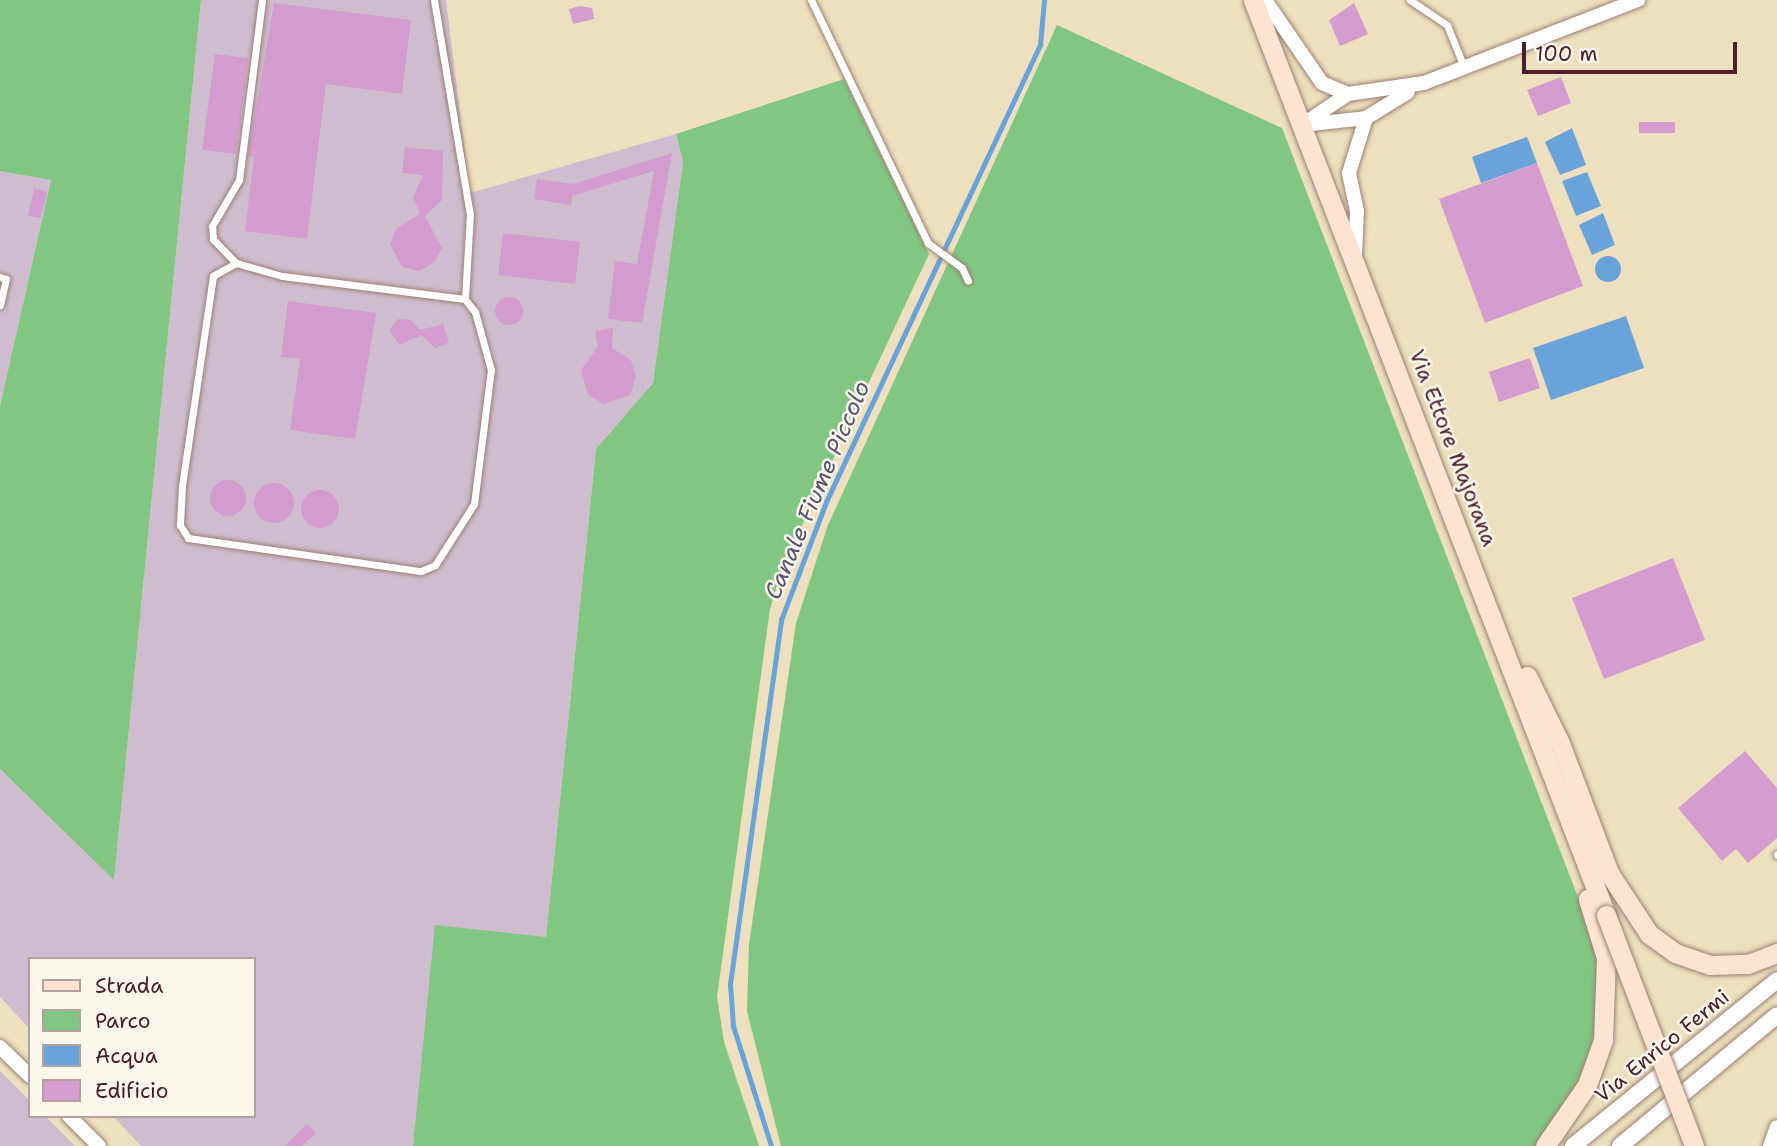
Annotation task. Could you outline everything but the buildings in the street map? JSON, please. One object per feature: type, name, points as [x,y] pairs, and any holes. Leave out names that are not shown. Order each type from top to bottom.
[{"type":"main road","name":"Via Ettore Majorana","points":[[1253,0],[1501,633],[1694,1146]]},
{"type":"main road","points":[[1501,633],[1541,700],[1626,907],[1675,953],[1710,965],[1748,964],[1777,953]]},
{"type":"main road","points":[[1501,633],[1522,721],[1606,958],[1603,1040],[1587,1085],[1545,1146]]},
{"type":"street","points":[[1265,0],[1322,83],[1348,94]]},
{"type":"street","points":[[1302,125],[1366,118],[1424,83],[1638,0]]},
{"type":"street","points":[[1302,125],[1348,94],[1424,83]]},
{"type":"street","points":[[1354,261],[1357,211],[1349,173],[1366,118]]},
{"type":"street","name":"Via Enrico Fermi","points":[[1573,1146],[1777,980]]},
{"type":"street","points":[[1620,1146],[1777,1015]]},
{"type":"street","points":[[0,1047],[28,1074]]},
{"type":"street","points":[[71,1118],[99,1146]]},
{"type":"street","points":[[1770,1146],[1777,1127]]},
{"type":"lane","points":[[262,0],[239,180],[212,226],[213,239],[236,263],[282,276],[466,299]]},
{"type":"lane","points":[[236,263],[213,276],[182,486],[180,525],[188,538],[421,571],[435,565],[474,504],[491,370],[466,299],[470,214],[434,0]]},
{"type":"lane","points":[[811,0],[934,249],[954,260],[968,281]]},
{"type":"lane","points":[[1410,0],[1447,25],[1464,67]]},
{"type":"lane","points":[[0,277],[6,279],[0,305]]},
{"type":"shaded area","points":[[201,0],[446,0],[470,193],[676,134],[683,162],[653,383],[596,449],[546,937],[420,1111],[413,1146],[141,1146],[115,1118],[256,1118],[256,957],[28,957],[28,1027],[0,997],[0,769],[114,879]]},
{"type":"shaded area","points":[[0,171],[51,180],[0,406]]},
{"type":"shaded area","points":[[0,1071],[28,1099],[28,1118],[47,1118],[75,1146],[0,1146]]},
{"type":"green space","points":[[0,0],[201,0],[114,880],[0,769],[0,406],[51,180],[0,171]]},
{"type":"green space","points":[[1057,25],[1282,128],[1601,957],[1597,1041],[1579,1087],[1537,1146],[781,1146],[747,1011],[749,944],[796,623],[828,525]]},
{"type":"green space","points":[[844,79],[929,254],[783,566],[770,609],[717,997],[724,1042],[759,1146],[413,1146],[435,925],[546,937],[596,449],[653,383],[683,162],[676,134]]},
{"type":"water","points":[[1572,128],[1586,165],[1560,175],[1545,142]]},
{"type":"water","points":[[1527,137],[1537,163],[1481,183],[1472,157]]},
{"type":"water","points":[[1587,172],[1601,206],[1576,216],[1562,181]]},
{"type":"water","points":[[1603,213],[1615,245],[1592,255],[1579,225]]},
{"type":"water","points":[[1608,256],[1617,260],[1621,269],[1617,278],[1608,282],[1599,278],[1595,269],[1599,260]]},
{"type":"water","points":[[1626,316],[1644,368],[1551,400],[1533,348]]},
{"type":"waterway","name":"Canale Fiume Piccolo","points":[[771,1146],[733,1026],[730,984],[781,620],[826,502],[1040,45],[1044,0]]}]
